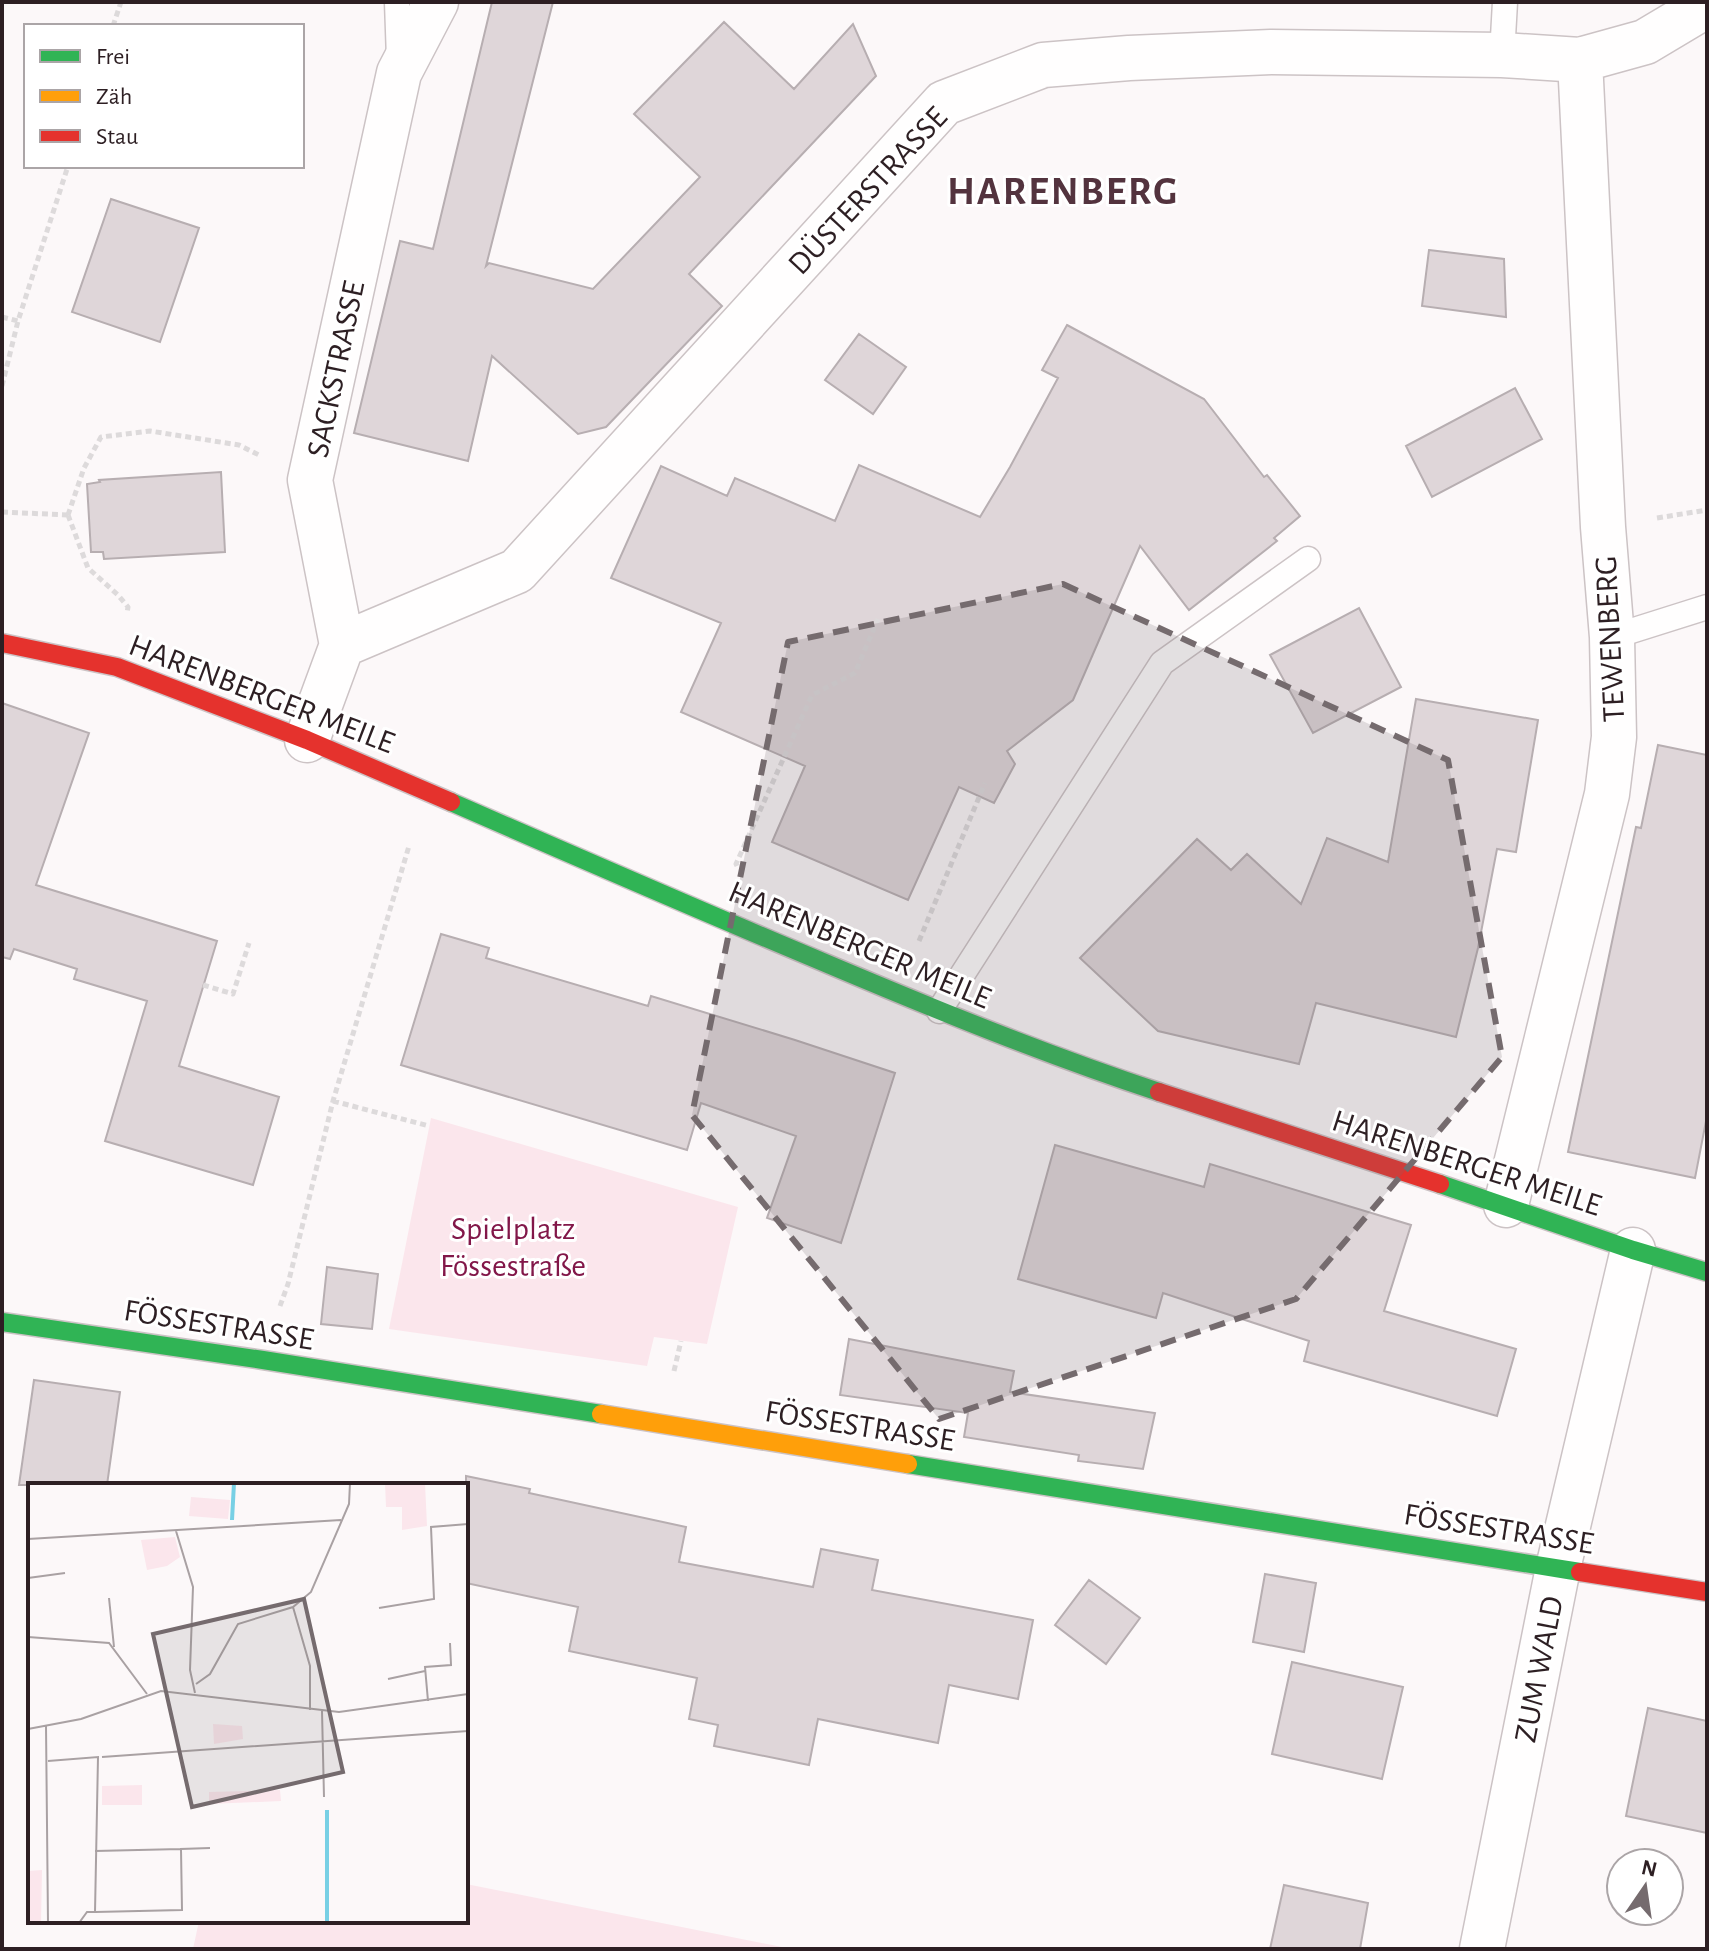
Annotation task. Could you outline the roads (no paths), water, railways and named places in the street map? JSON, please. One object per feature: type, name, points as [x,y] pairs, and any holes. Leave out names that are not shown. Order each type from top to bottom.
[{"type":"main road","name":"HARENBERGER MEILE","points":[[2,643],[117,667],[307,740],[734,925],[1083,1067],[1707,1272]]},
{"type":"main road","name":"FÖSSESTRASSE","points":[[2,1322],[263,1360],[1707,1592]]},
{"type":"street","name":"SACKSTRASSE","points":[[342,645],[310,480],[399,73],[436,2]]},
{"type":"street","name":"DÜSTERSTRASSE","points":[[342,645],[517,571],[944,103],[1043,65],[1129,58],[1271,52],[1502,55],[1580,60],[1645,42],[1707,5]]},
{"type":"street","name":"TEWENBERG","points":[[1506,1205],[1607,794],[1614,737],[1612,637],[1603,527],[1580,60]]},
{"type":"street","points":[[307,740],[342,645]]},
{"type":"street","name":"ZUM WALD","points":[[1482,1949],[1558,1568],[1633,1250]]},
{"type":"lane","points":[[397,2],[399,73]]},
{"type":"lane","points":[[1502,55],[1505,2]]},
{"type":"lane","points":[[939,1011],[1162,663],[1308,559]]},
{"type":"lane","points":[[1612,637],[1707,607]]},
{"type":"district","name":"HARENBERG","points":[[1063,190]]},
{"type":"park label","name":"Spielplatz Fössestraße","points":[[513,1246]]}]
